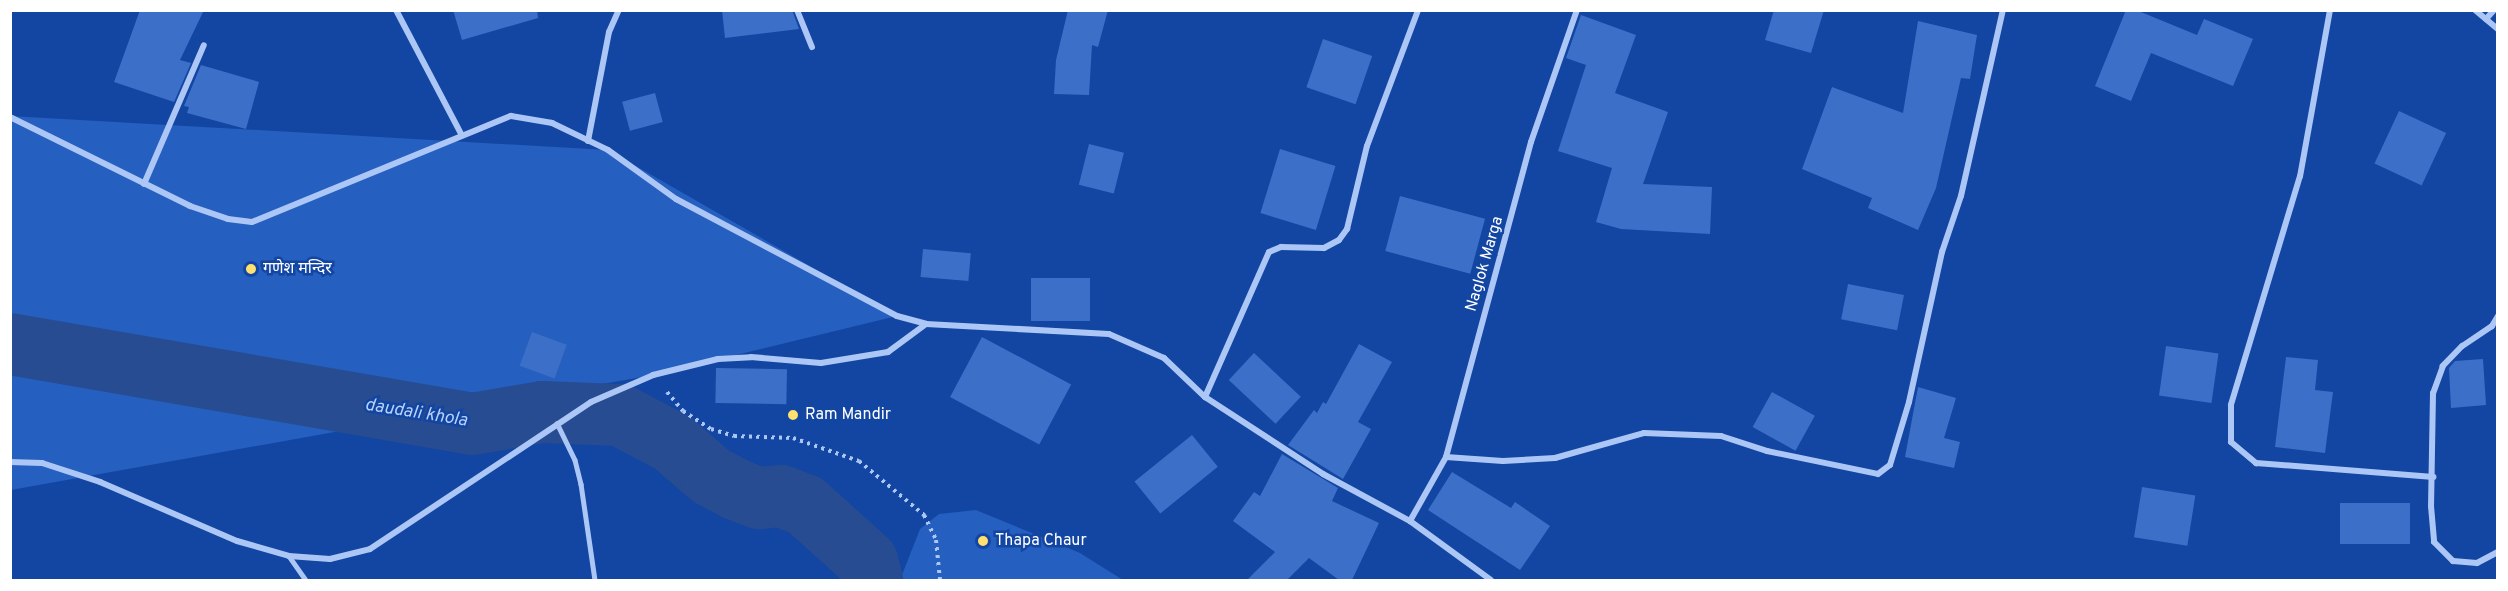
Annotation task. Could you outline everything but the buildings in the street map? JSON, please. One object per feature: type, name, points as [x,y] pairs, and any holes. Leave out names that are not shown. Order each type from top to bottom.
[{"type":"street","points":[[396,10],[460,134]]},
{"type":"street","points":[[588,141],[609,32],[619,10]]},
{"type":"street","points":[[797,10],[812,46]]},
{"type":"street","points":[[1205,397],[1269,252],[1281,247],[1324,248],[1339,240],[1347,229],[1367,146],[1418,10]]},
{"type":"street","name":"Naglok Marga","points":[[1410,521],[1446,457],[1531,142],[1577,10]]},
{"type":"street","points":[[1446,457],[1503,461],[1555,458],[1644,433],[1721,436],[1767,451],[1878,474],[1890,465],[1909,402],[1942,252],[1961,196],[2003,10]]},
{"type":"street","points":[[2330,10],[2301,176],[2231,405],[2231,442],[2256,463],[2433,477]]},
{"type":"street","points":[[2475,10],[2498,29]]},
{"type":"street","points":[[2486,19],[2494,10]]},
{"type":"street","points":[[144,184],[204,45]]},
{"type":"street","points":[[10,117],[190,206],[228,219],[252,222],[323,196],[460,134],[510,116],[552,123],[608,150],[676,199],[897,316],[926,324],[1109,334],[1164,358],[1205,397],[1323,474],[1410,521],[1491,580]]},
{"type":"street","points":[[2498,316],[2492,326],[2462,346],[2443,366],[2433,393],[2434,543],[2453,561],[2477,563],[2498,552]]},
{"type":"street","points":[[10,462],[42,463],[100,482],[237,541],[289,556],[330,560],[370,549],[591,402],[653,375],[718,359],[751,357],[821,363],[888,352],[926,324]]},
{"type":"lane","points":[[557,423],[575,460],[581,484],[595,580]]},
{"type":"lane","points":[[289,556],[306,580]]},
{"type":"path","points":[[653,375],[682,411],[711,429],[734,436],[793,438],[859,461],[924,515],[936,540],[940,580]]},
{"type":"shaded area","points":[[10,116],[608,150],[897,316],[653,375],[11,490]]},
{"type":"shaded area","name":"Thapa Chaur","points":[[976,510],[1080,553],[1123,580],[900,580],[920,529],[939,514]]},
{"type":"waterway","name":"daudali khola","points":[[10,344],[472,424],[542,412],[620,415],[673,443],[711,476],[735,489],[759,498],[781,496],[805,505],[867,561],[872,580]]},
{"type":"place","name":"गणेश मन्दिर","points":[[251,269]]},
{"type":"place","name":"Ram Mandir","points":[[793,415]]},
{"type":"place","name":"Thapa Chaur","points":[[983,541]]}]
